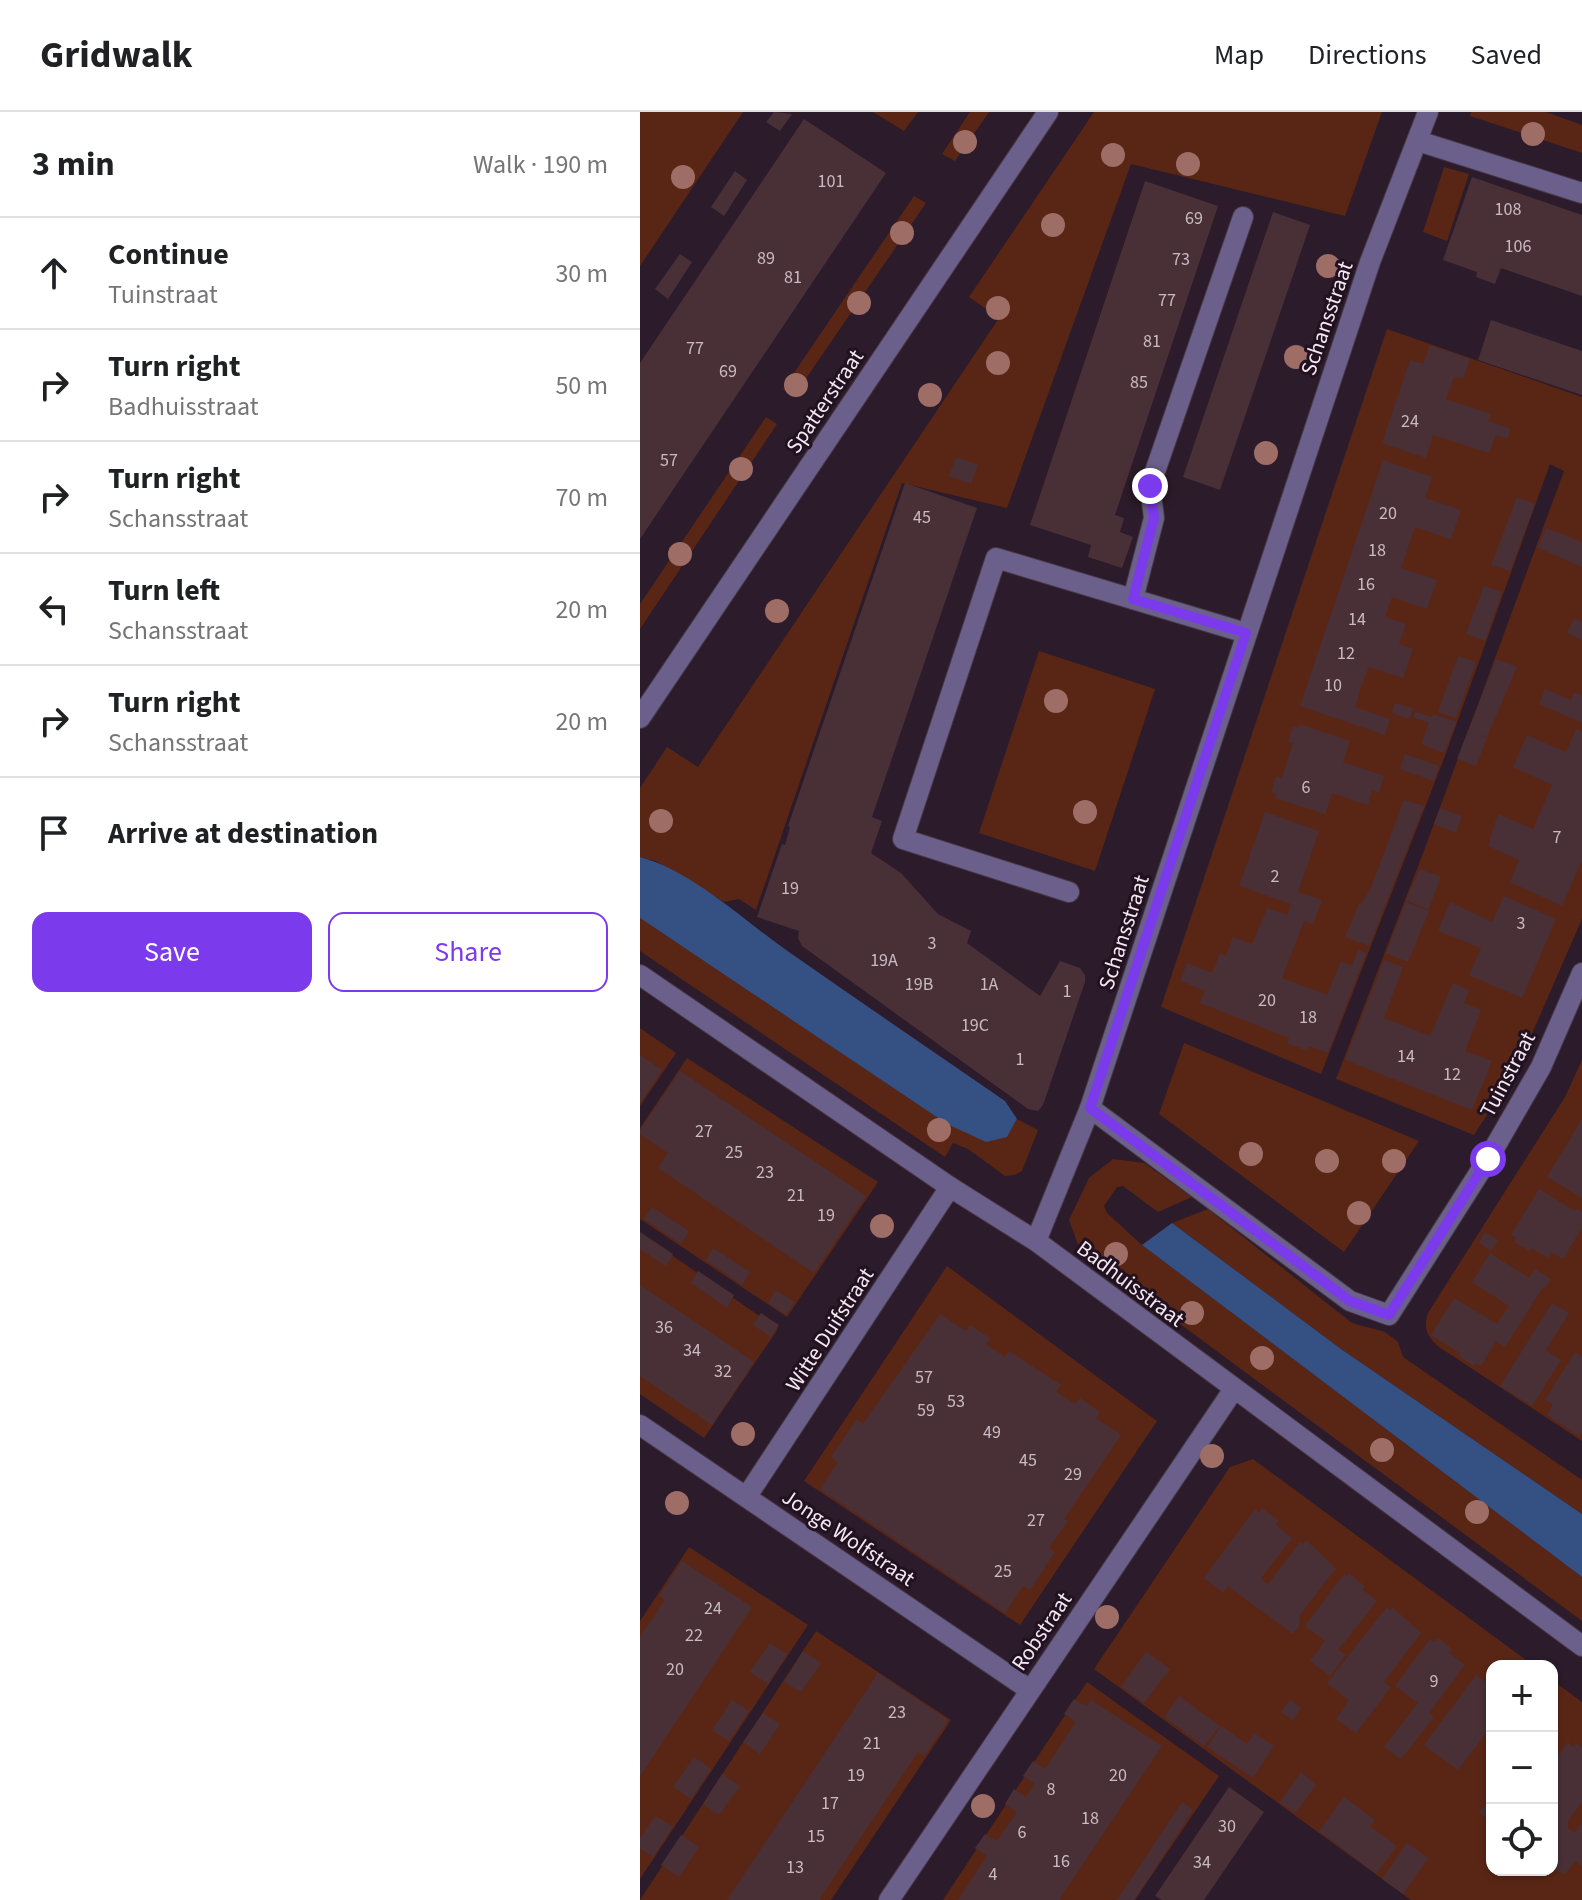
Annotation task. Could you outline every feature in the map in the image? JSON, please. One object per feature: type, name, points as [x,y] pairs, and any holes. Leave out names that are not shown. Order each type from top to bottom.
[{"type":"street","name":"Spatterstraat","points":[[640,718],[1048,112]]},
{"type":"street","name":"Schansstraat","points":[[1036,1241],[1090,1108],[1370,262],[1428,112]]},
{"type":"street","points":[[1418,141],[1582,193]]},
{"type":"street","points":[[1133,599],[1154,518],[1150,486],[1243,217]]},
{"type":"street","points":[[1069,892],[903,839],[996,558],[1246,633]]},
{"type":"street","name":"Tuinstraat","points":[[1090,1108],[1350,1301],[1389,1315],[1488,1159],[1541,1067],[1582,973]]},
{"type":"street","name":"Badhuisstraat","points":[[640,975],[950,1187],[1036,1241],[1582,1646]]},
{"type":"street","name":"Witte Duifstraat","points":[[747,1496],[950,1187]]},
{"type":"street","name":"Robstraat","points":[[889,1900],[1234,1389]]},
{"type":"street","name":"Jonge Wolfstraat","points":[[640,1425],[1030,1690]]},
{"type":"shaded area","points":[[640,112],[743,112],[640,266]]},
{"type":"shaded area","points":[[873,112],[918,112],[904,131]]},
{"type":"shaded area","points":[[970,112],[989,112],[955,161],[942,154]]},
{"type":"shaded area","points":[[1094,112],[1382,112],[1345,216],[1131,164],[1007,508],[902,483],[756,910],[739,899],[724,902],[656,861],[640,857],[640,788],[667,747],[698,767],[999,318],[969,297]]},
{"type":"shaded area","points":[[1471,112],[1546,112],[1582,125],[1582,153],[1470,116]]},
{"type":"shaded area","points":[[1444,167],[1469,174],[1447,241],[1423,232]]},
{"type":"shaded area","points":[[914,196],[926,203],[794,396],[783,389]]},
{"type":"shaded area","points":[[1387,329],[1582,397],[1582,919],[1517,1068],[1474,1135],[1336,1079],[1564,471],[1550,464],[1445,756],[1321,1074],[1161,1007]]},
{"type":"shaded area","points":[[766,417],[777,424],[640,629],[640,604]]},
{"type":"shaded area","points":[[1039,651],[1155,689],[1095,871],[979,833]]},
{"type":"shaded area","points":[[640,918],[947,1124],[1007,1137],[1017,1119],[1038,1130],[1022,1171],[1005,1176],[968,1149],[953,1143],[945,1157],[640,951]]},
{"type":"shaded area","points":[[640,1028],[676,1053],[640,1106]]},
{"type":"shaded area","points":[[1184,1043],[1419,1141],[1344,1252],[1159,1114]]},
{"type":"shaded area","points":[[687,1058],[878,1182],[787,1317],[640,1219],[640,1128]]},
{"type":"shaded area","points":[[1582,1060],[1582,1441],[1439,1347],[1429,1336],[1426,1324],[1428,1313],[1565,1097]]},
{"type":"shaded area","points":[[1113,1159],[1144,1163],[1192,1197],[1158,1212],[1123,1186],[1117,1187],[1104,1206],[1107,1213],[1142,1245],[1582,1577],[1582,1621],[1080,1250],[1069,1220],[1089,1178]]},
{"type":"shaded area","points":[[1208,1209],[1352,1323],[1385,1332],[1398,1342],[1403,1357],[1582,1480],[1582,1514],[1341,1349],[1172,1223]]},
{"type":"shaded area","points":[[640,1233],[778,1329],[704,1438],[640,1394]]},
{"type":"shaded area","points":[[947,1266],[1157,1421],[1020,1625],[804,1481]]},
{"type":"shaded area","points":[[1253,1459],[1526,1660],[1486,1660],[1486,1876],[1558,1876],[1558,1684],[1582,1702],[1582,1900],[1411,1900],[1094,1669],[1230,1467]]},
{"type":"shaded area","points":[[689,1547],[808,1625],[640,1879],[640,1621]]},
{"type":"shaded area","points":[[816,1631],[951,1720],[831,1900],[640,1900]]},
{"type":"shaded area","points":[[1087,1682],[1219,1776],[1135,1900],[943,1900]]},
{"type":"water","points":[[640,857],[699,885],[789,952],[1005,1101],[1017,1119],[1007,1137],[986,1142],[947,1124],[640,918]]},
{"type":"water","points":[[1172,1223],[1341,1349],[1582,1514],[1582,1577],[1142,1245]]},
{"type":"building","points":[[774,112],[792,114],[780,131],[766,122]]},
{"type":"building","points":[[804,119],[886,173],[640,539],[640,363]]},
{"type":"building","points":[[735,171],[747,180],[724,216],[711,207]]},
{"type":"building","points":[[1472,177],[1582,215],[1582,296],[1501,268],[1495,284],[1476,277],[1477,272],[1443,260]]},
{"type":"building","points":[[1145,181],[1218,206],[1115,515],[1124,518],[1120,532],[1133,537],[1122,568],[1088,557],[1091,545],[1030,525]]},
{"type":"building","points":[[1273,212],[1310,225],[1220,490],[1183,477]]},
{"type":"building","points":[[680,254],[692,262],[668,299],[655,289]]},
{"type":"building","points":[[1491,320],[1582,351],[1582,395],[1478,360]]},
{"type":"building","points":[[1430,345],[1470,359],[1463,379],[1454,377],[1446,399],[1491,414],[1488,421],[1511,429],[1507,439],[1496,435],[1489,453],[1433,435],[1426,458],[1382,443],[1410,360],[1423,364]]},
{"type":"building","points":[[956,457],[978,465],[971,484],[949,476]]},
{"type":"building","points":[[1383,460],[1432,477],[1425,498],[1461,510],[1451,539],[1415,527],[1401,568],[1437,580],[1427,609],[1392,597],[1385,617],[1406,624],[1399,644],[1413,649],[1403,678],[1369,667],[1361,687],[1355,707],[1390,719],[1385,735],[1300,706]]},
{"type":"building","points":[[905,483],[977,508],[872,817],[882,821],[871,853],[901,873],[938,914],[971,931],[967,943],[1040,996],[1060,961],[1080,968],[1085,975],[1043,1105],[1038,1111],[1028,1109],[802,946],[799,931],[757,917],[782,844],[785,845],[788,826]]},
{"type":"building","points":[[1517,497],[1535,504],[1510,571],[1491,565]]},
{"type":"building","points":[[1546,528],[1582,542],[1582,567],[1538,548]]},
{"type":"building","points":[[1484,586],[1502,592],[1485,641],[1466,634]]},
{"type":"building","points":[[1574,619],[1582,622],[1582,640],[1567,633]]},
{"type":"building","points":[[1458,656],[1476,662],[1456,718],[1438,712]]},
{"type":"building","points":[[1496,659],[1517,667],[1487,737],[1479,734],[1487,738],[1476,766],[1457,759]]},
{"type":"building","points":[[1545,689],[1571,700],[1574,692],[1582,696],[1582,723],[1539,704]]},
{"type":"building","points":[[1395,703],[1413,708],[1410,719],[1392,713]]},
{"type":"building","points":[[1415,712],[1456,722],[1444,753],[1421,744],[1429,723],[1413,717]]},
{"type":"building","points":[[1299,724],[1350,741],[1343,762],[1384,776],[1379,793],[1372,790],[1368,805],[1332,793],[1325,814],[1275,798],[1277,794],[1271,792],[1276,776],[1282,778],[1293,743],[1288,742],[1293,726],[1299,727]]},
{"type":"building","points":[[1576,729],[1582,732],[1582,860],[1562,906],[1510,882],[1519,860],[1488,846],[1498,814],[1533,829],[1552,785],[1513,767],[1527,735],[1566,752]]},
{"type":"building","points":[[1405,754],[1439,766],[1434,781],[1400,769]]},
{"type":"building","points":[[1404,800],[1424,806],[1369,946],[1345,937],[1359,904],[1370,890]]},
{"type":"building","points":[[1440,808],[1462,816],[1456,833],[1434,824]]},
{"type":"building","points":[[1265,812],[1319,831],[1298,892],[1322,900],[1313,924],[1304,921],[1282,978],[1327,995],[1341,961],[1352,966],[1358,950],[1366,953],[1328,1053],[1309,1046],[1307,1051],[1287,1043],[1289,1038],[1200,1003],[1205,991],[1180,981],[1187,963],[1212,973],[1220,953],[1226,956],[1233,937],[1252,944],[1267,908],[1287,915],[1291,904],[1239,886]]},
{"type":"building","points":[[1420,869],[1441,877],[1428,910],[1406,900]]},
{"type":"building","points":[[1504,896],[1556,919],[1522,998],[1469,975],[1481,948],[1438,931],[1450,902],[1492,922]]},
{"type":"building","points":[[1406,902],[1429,911],[1408,962],[1386,953]]},
{"type":"building","points":[[1384,960],[1403,967],[1384,1018],[1430,1036],[1453,983],[1469,990],[1464,1003],[1481,1010],[1465,1051],[1492,1061],[1472,1110],[1345,1060]]},
{"type":"building","points":[[640,1055],[662,1070],[640,1103]]},
{"type":"building","points":[[680,1071],[866,1196],[814,1273],[658,1168],[668,1153],[640,1134],[640,1130]]},
{"type":"building","points":[[1582,1119],[1582,1198],[1547,1177]]},
{"type":"building","points":[[1539,1189],[1575,1211],[1582,1212],[1582,1228],[1563,1259],[1551,1252],[1548,1258],[1532,1248],[1530,1251],[1514,1242],[1516,1238],[1511,1235]]},
{"type":"building","points":[[652,1207],[689,1231],[681,1244],[644,1219]]},
{"type":"building","points":[[640,1232],[673,1254],[666,1266],[640,1249]]},
{"type":"building","points":[[1485,1232],[1498,1240],[1491,1251],[1479,1243]]},
{"type":"building","points":[[713,1248],[750,1272],[742,1285],[706,1260]]},
{"type":"building","points":[[1490,1253],[1529,1278],[1535,1269],[1551,1279],[1505,1347],[1496,1341],[1481,1366],[1476,1363],[1474,1366],[1431,1335],[1454,1298],[1497,1324],[1509,1306],[1472,1282]]},
{"type":"building","points":[[698,1271],[734,1295],[727,1308],[691,1283]]},
{"type":"building","points":[[640,1285],[754,1362],[712,1425],[640,1376]]},
{"type":"building","points":[[776,1290],[794,1302],[786,1315],[768,1303]]},
{"type":"building","points":[[1552,1303],[1569,1313],[1546,1350],[1561,1360],[1532,1406],[1500,1386]]},
{"type":"building","points":[[761,1313],[779,1325],[771,1337],[753,1325]]},
{"type":"building","points":[[940,1314],[966,1331],[970,1325],[990,1338],[986,1344],[1005,1357],[1009,1351],[1061,1385],[1056,1392],[1075,1404],[1080,1398],[1100,1412],[1096,1418],[1121,1435],[1064,1519],[1068,1521],[1049,1548],[1055,1552],[1030,1590],[1023,1586],[1005,1613],[820,1489],[838,1462],[831,1457],[857,1419],[863,1424]]},
{"type":"building","points":[[1575,1352],[1582,1357],[1582,1431],[1579,1436],[1547,1415],[1553,1404],[1545,1400]]},
{"type":"building","points":[[1262,1508],[1278,1520],[1276,1525],[1292,1538],[1261,1578],[1264,1582],[1268,1584],[1300,1542],[1303,1544],[1306,1540],[1336,1568],[1300,1615],[1299,1626],[1293,1634],[1228,1586],[1223,1593],[1204,1578],[1255,1509],[1259,1513]]},
{"type":"building","points":[[682,1561],[752,1607],[640,1776],[640,1637],[665,1600],[659,1596]]},
{"type":"building","points":[[1344,1574],[1349,1574],[1365,1586],[1362,1589],[1377,1601],[1338,1650],[1346,1655],[1330,1676],[1310,1661],[1325,1641],[1305,1626]]},
{"type":"building","points":[[1387,1607],[1390,1610],[1392,1607],[1421,1633],[1384,1682],[1391,1687],[1356,1733],[1336,1719],[1349,1700],[1327,1683]]},
{"type":"building","points":[[1438,1638],[1452,1649],[1449,1653],[1465,1665],[1429,1713],[1434,1717],[1401,1759],[1384,1747],[1418,1703],[1395,1686],[1430,1639],[1434,1642]]},
{"type":"building","points":[[770,1643],[787,1654],[768,1684],[750,1672]]},
{"type":"building","points":[[803,1651],[821,1663],[801,1692],[784,1682]]},
{"type":"building","points":[[1146,1652],[1170,1669],[1144,1703],[1121,1687]]},
{"type":"building","points":[[878,1673],[948,1720],[924,1756],[918,1752],[819,1900],[727,1900]]},
{"type":"building","points":[[1476,1675],[1486,1682],[1486,1733],[1458,1770],[1424,1745]]},
{"type":"building","points":[[1179,1696],[1220,1726],[1204,1746],[1164,1717]]},
{"type":"building","points":[[1074,1699],[1086,1706],[1091,1700],[1162,1746],[1059,1900],[958,1900],[987,1856],[975,1848],[985,1834],[997,1841],[1017,1812],[1005,1804],[1014,1789],[1026,1797],[1035,1784],[1023,1776],[1033,1761],[1045,1769],[1076,1722],[1064,1714]]},
{"type":"building","points":[[732,1700],[749,1711],[729,1741],[712,1730]]},
{"type":"building","points":[[1290,1700],[1301,1708],[1293,1720],[1281,1712]]},
{"type":"building","points":[[763,1713],[780,1724],[760,1754],[743,1742]]},
{"type":"building","points":[[1221,1726],[1247,1744],[1254,1733],[1274,1746],[1253,1778],[1207,1747]]},
{"type":"building","points":[[1568,1742],[1573,1747],[1576,1743],[1582,1748],[1582,1802],[1568,1821],[1568,1828],[1575,1833],[1582,1824],[1582,1866],[1575,1861],[1564,1875],[1558,1870],[1558,1755]]},
{"type":"building","points":[[694,1757],[711,1769],[691,1799],[673,1787]]},
{"type":"building","points":[[1301,1772],[1316,1785],[1295,1813],[1280,1802]]},
{"type":"building","points":[[722,1774],[740,1786],[719,1815],[703,1804]]},
{"type":"building","points":[[1229,1787],[1264,1812],[1204,1900],[1162,1900],[1155,1896]]},
{"type":"building","points":[[1344,1797],[1375,1820],[1370,1826],[1397,1846],[1376,1874],[1319,1831]]},
{"type":"building","points":[[1182,1802],[1193,1810],[1147,1881],[1134,1900],[1117,1900]]},
{"type":"building","points":[[1486,1803],[1486,1818],[1479,1813]]},
{"type":"building","points":[[655,1816],[673,1827],[653,1857],[640,1848],[640,1838]]},
{"type":"building","points":[[681,1835],[699,1847],[679,1877],[661,1865]]},
{"type":"building","points":[[1407,1843],[1428,1858],[1403,1894],[1382,1879]]},
{"type":"route","points":[[1150,486],[1154,518],[1133,599],[1246,633],[1090,1108],[1350,1301],[1389,1315],[1488,1159]]}]
